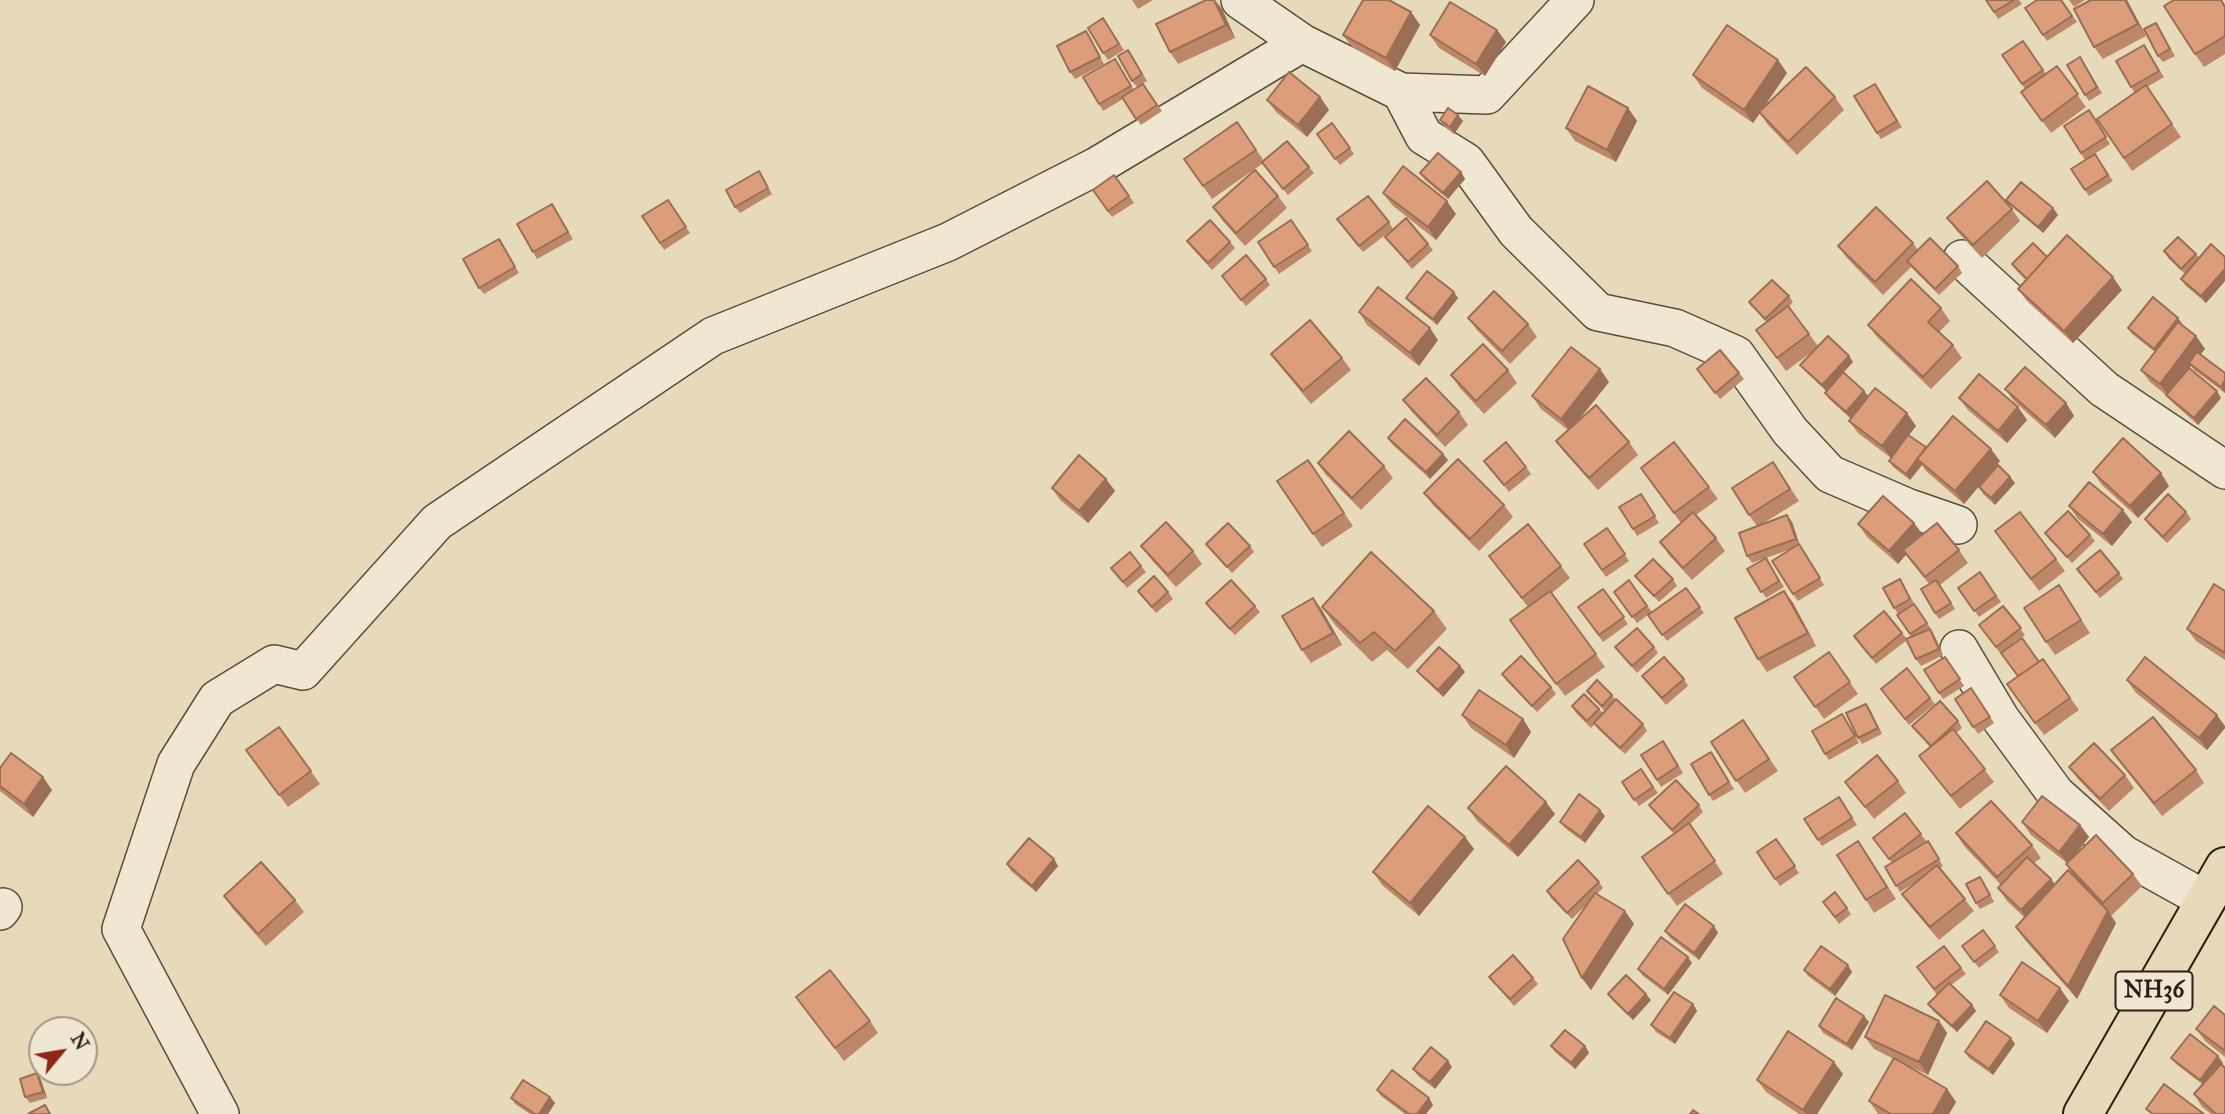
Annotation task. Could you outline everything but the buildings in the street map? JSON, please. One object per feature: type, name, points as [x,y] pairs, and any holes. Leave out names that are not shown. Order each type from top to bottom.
[{"type":"highway","name":"NH36","points":[[2083,1114],[2218,887]]},
{"type":"street","points":[[1240,0],[1302,43],[1401,92],[1487,95],[1575,0]]},
{"type":"street","points":[[220,1114],[121,929],[176,764],[217,699],[274,664],[303,671],[437,522],[713,336],[948,242],[1097,166],[1302,43]]},
{"type":"street","points":[[1401,92],[1424,136],[1466,162],[1516,231],[1598,312],[1675,328],[1736,355],[1790,431],[1830,474],[1909,509],[1958,525]]},
{"type":"street","points":[[1962,259],[2104,390],[2225,470]]},
{"type":"street","points":[[1959,649],[2000,718],[2056,794],[2123,854],[2218,887]]}]
